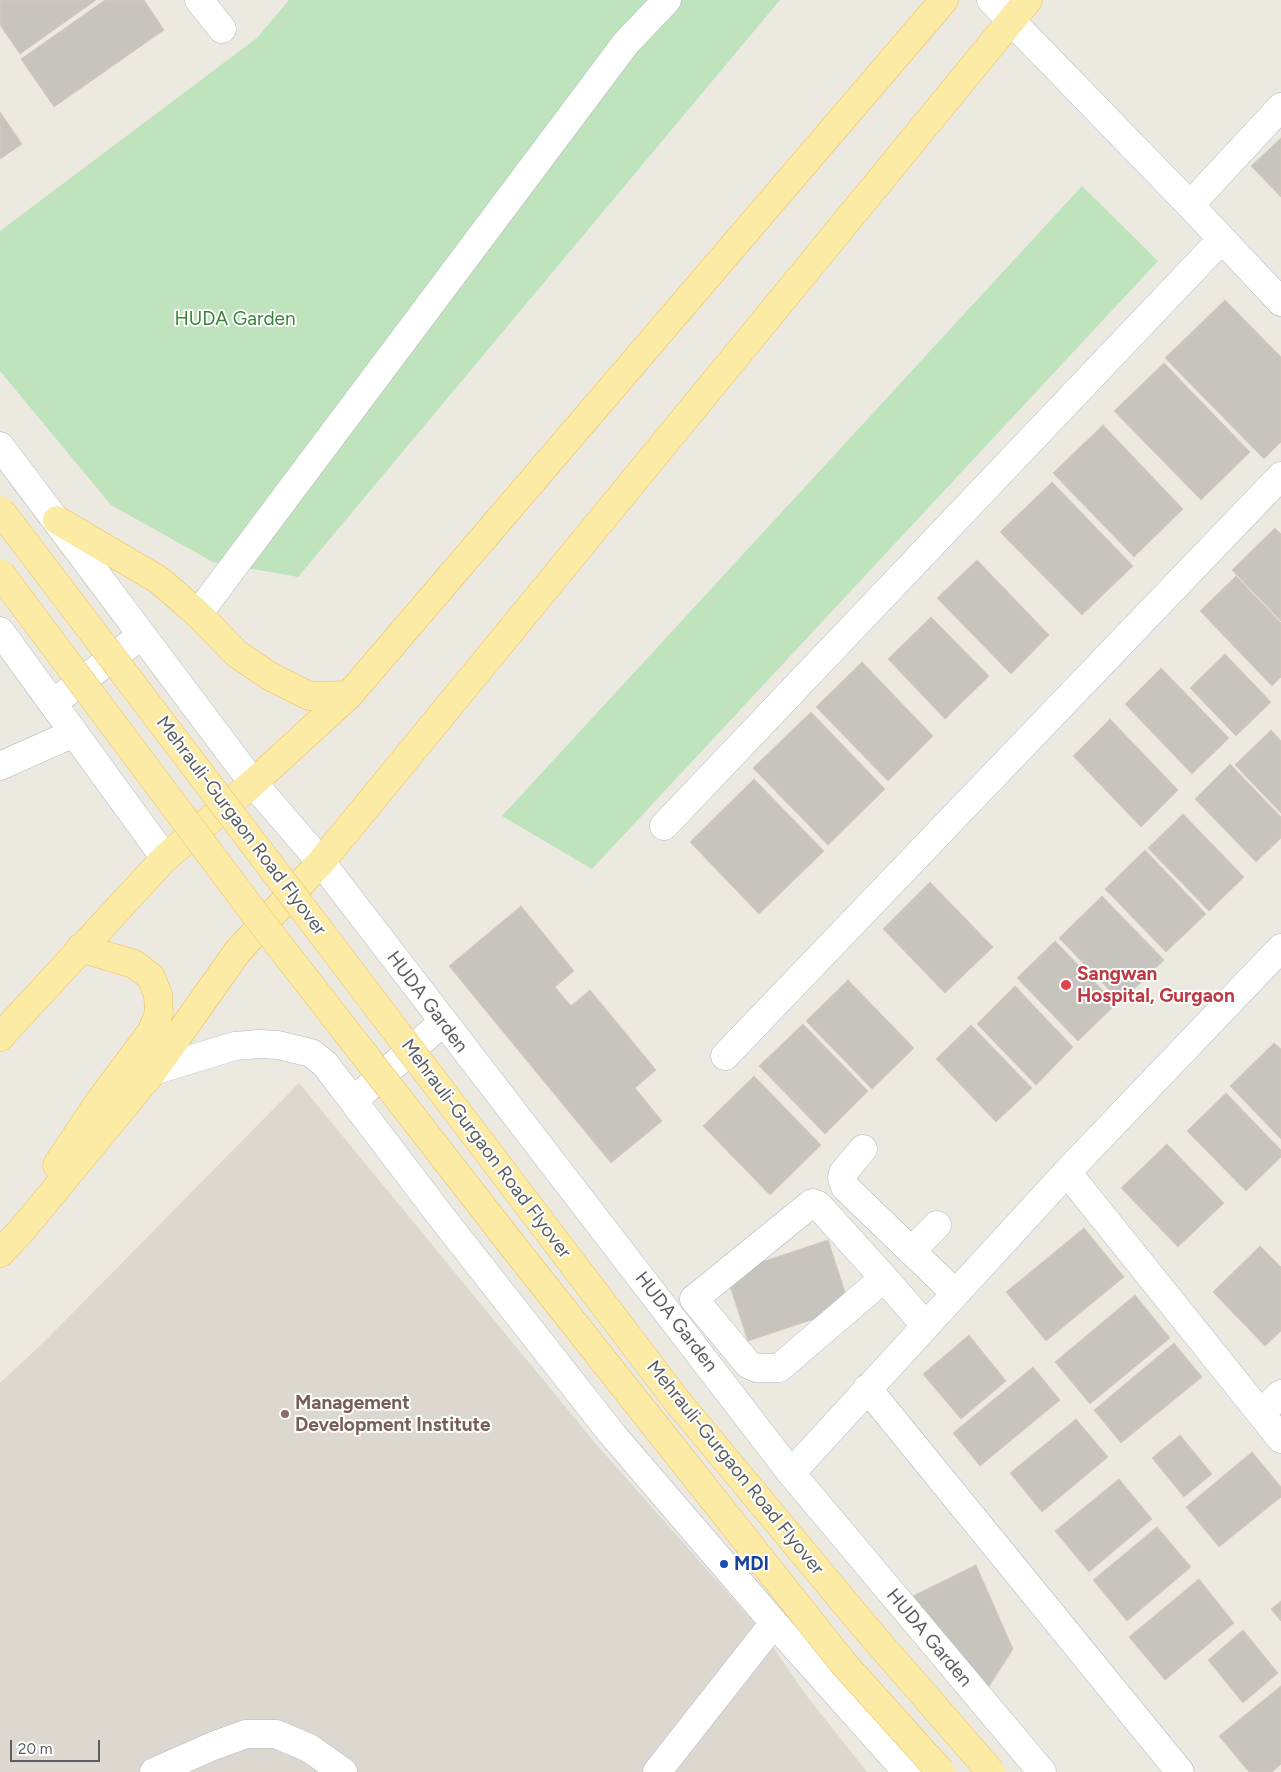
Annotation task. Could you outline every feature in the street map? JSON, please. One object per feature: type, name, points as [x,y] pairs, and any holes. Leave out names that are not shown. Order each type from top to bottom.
[{"type":"main road","points":[[0,1037],[165,858],[253,784],[348,695],[944,0]]},
{"type":"main road","points":[[0,1253],[22,1230],[153,1071],[238,951],[321,862],[928,124],[1019,10]]},
{"type":"main road","name":"Mehrauli-Gurgaon Road Flyover","points":[[0,510],[677,1401],[865,1626],[991,1772]]},
{"type":"main road","points":[[58,520],[159,580],[198,614],[237,654],[271,677],[309,696],[348,695]]},
{"type":"main road","name":"Mehrauli-Gurgaon Road Flyover","points":[[0,573],[258,918],[528,1265],[843,1663],[941,1772]]},
{"type":"main road","points":[[22,1230],[70,1143],[152,1031],[159,1013],[158,995],[151,977],[134,964],[80,948]]},
{"type":"street","points":[[199,0],[222,29]]},
{"type":"street","points":[[198,614],[626,43],[667,0]]},
{"type":"street","points":[[991,0],[1019,10],[1221,240],[1281,302]]},
{"type":"street","points":[[1190,205],[1281,107]]},
{"type":"street","points":[[664,826],[1221,240]]},
{"type":"street","name":"HUDA Garden","points":[[0,446],[58,520],[253,784],[321,862],[442,1022],[740,1404],[791,1473],[1042,1772]]},
{"type":"street","points":[[725,1056],[1281,476]]},
{"type":"street","points":[[0,631],[165,858]]},
{"type":"street","points":[[53,703],[142,635]]},
{"type":"street","points":[[0,766],[74,733]]},
{"type":"street","points":[[791,1473],[1067,1172],[1281,948]]},
{"type":"street","points":[[353,1101],[442,1022]]},
{"type":"street","points":[[153,1071],[235,1046],[278,1045],[311,1053],[325,1064],[612,1434],[774,1623],[908,1772]]},
{"type":"street","points":[[863,1149],[843,1173],[842,1178],[845,1188],[955,1293]]},
{"type":"street","points":[[1067,1172],[1281,1439]]},
{"type":"street","points":[[780,1368],[761,1369],[748,1364],[694,1300],[812,1203],[818,1205],[925,1325]]},
{"type":"street","points":[[911,1251],[937,1225]]},
{"type":"street","points":[[740,1404],[884,1278]]},
{"type":"street","points":[[867,1388],[1180,1772]]},
{"type":"street","points":[[1261,1413],[1281,1394]]},
{"type":"street","points":[[658,1772],[774,1623]]},
{"type":"street","points":[[154,1772],[213,1746],[246,1734],[276,1734],[309,1748],[343,1772]]},
{"type":"shaded area","name":"Management Development Institute","points":[[299,1083],[596,1444],[764,1634],[806,1695],[867,1772],[0,1772],[0,1383],[47,1339]]},
{"type":"green space","name":"HUDA Garden","points":[[289,0],[780,0],[298,577],[213,562],[111,505],[0,371],[0,231],[257,38]]},
{"type":"green space","points":[[1082,186],[1158,261],[592,869],[502,816]]},
{"type":"building","points":[[0,0],[96,0],[20,54],[0,25]]},
{"type":"building","points":[[105,0],[144,0],[164,30],[54,107],[21,59]]},
{"type":"building","points":[[0,112],[22,144],[0,159]]},
{"type":"building","points":[[1281,138],[1281,197],[1251,166]]},
{"type":"building","points":[[1225,300],[1281,357],[1281,442],[1264,459],[1165,358]]},
{"type":"building","points":[[1164,363],[1250,452],[1201,500],[1114,411]]},
{"type":"building","points":[[1103,425],[1183,509],[1134,557],[1053,473]]},
{"type":"building","points":[[1052,482],[1133,566],[1082,615],[1000,532]]},
{"type":"building","points":[[1275,528],[1281,534],[1281,621],[1232,570]]},
{"type":"building","points":[[977,560],[1049,635],[1011,674],[937,598]]},
{"type":"building","points":[[1236,576],[1281,623],[1281,677],[1272,686],[1200,611]]},
{"type":"building","points":[[931,617],[989,676],[945,719],[888,659]]},
{"type":"building","points":[[1225,654],[1271,702],[1236,736],[1190,688]]},
{"type":"building","points":[[862,662],[933,736],[888,781],[816,707]]},
{"type":"building","points":[[1161,668],[1229,738],[1192,774],[1125,704]]},
{"type":"building","points":[[811,712],[885,789],[828,845],[753,768]]},
{"type":"building","points":[[1110,719],[1178,790],[1141,827],[1073,756]]},
{"type":"building","points":[[1271,730],[1281,741],[1281,813],[1235,765]]},
{"type":"building","points":[[1230,764],[1281,817],[1281,838],[1256,862],[1195,799]]},
{"type":"building","points":[[754,779],[824,851],[759,914],[690,842]]},
{"type":"building","points":[[1183,814],[1244,877],[1209,911],[1148,848]]},
{"type":"building","points":[[1145,850],[1206,914],[1166,952],[1105,889]]},
{"type":"building","points":[[930,882],[993,947],[945,993],[883,929]]},
{"type":"building","points":[[1102,896],[1164,960],[1121,1002],[1059,938]]},
{"type":"building","points":[[521,906],[574,971],[555,987],[571,1006],[590,990],[656,1070],[635,1088],[662,1121],[611,1163],[449,966]]},
{"type":"building","points":[[1055,941],[1116,1004],[1078,1041],[1017,978]]},
{"type":"building","points":[[848,980],[914,1048],[872,1089],[806,1021]]},
{"type":"building","points":[[1015,986],[1073,1047],[1036,1085],[977,1024]]},
{"type":"building","points":[[803,1024],[868,1091],[825,1134],[759,1066]]},
{"type":"building","points":[[971,1025],[1032,1088],[996,1122],[936,1059]]},
{"type":"building","points":[[1274,1043],[1281,1049],[1281,1139],[1230,1086]]},
{"type":"building","points":[[754,1076],[821,1145],[770,1195],[703,1126]]},
{"type":"building","points":[[1226,1093],[1281,1150],[1281,1157],[1246,1191],[1187,1131]]},
{"type":"building","points":[[1167,1144],[1224,1203],[1178,1247],[1121,1188]]},
{"type":"building","points":[[1084,1228],[1124,1277],[1046,1341],[1006,1292]]},
{"type":"building","points":[[828,1240],[850,1307],[748,1341],[726,1274]]},
{"type":"building","points":[[1260,1246],[1281,1267],[1281,1331],[1265,1346],[1213,1292]]},
{"type":"building","points":[[1135,1295],[1170,1338],[1090,1404],[1055,1362]]},
{"type":"building","points":[[969,1335],[1006,1381],[961,1419],[923,1374]]},
{"type":"building","points":[[1174,1343],[1202,1377],[1121,1443],[1094,1410]]},
{"type":"building","points":[[1033,1367],[1060,1400],[980,1466],[953,1433]]},
{"type":"building","points":[[1076,1419],[1108,1457],[1042,1512],[1010,1473]]},
{"type":"building","points":[[1180,1435],[1212,1474],[1184,1497],[1152,1458]]},
{"type":"building","points":[[1252,1452],[1281,1487],[1281,1497],[1219,1547],[1186,1507]]},
{"type":"building","points":[[1119,1479],[1152,1519],[1089,1572],[1055,1531]]},
{"type":"building","points":[[1157,1527],[1191,1567],[1127,1621],[1093,1580]]},
{"type":"building","points":[[976,1565],[1013,1649],[988,1688],[913,1596]]},
{"type":"building","points":[[1199,1579],[1234,1623],[1165,1680],[1129,1637]]},
{"type":"building","points":[[1281,1601],[1281,1621],[1271,1609]]},
{"type":"building","points":[[1243,1630],[1278,1673],[1243,1703],[1208,1660]]},
{"type":"building","points":[[1281,1686],[1281,1764],[1272,1772],[1249,1772],[1219,1736]]},
{"type":"place","name":"Sangwan Hospital, Gurgaon","points":[[1066,985]]},
{"type":"place","name":"Management Development Institute","points":[[285,1414]]},
{"type":"place","name":"MDI","points":[[724,1564]]}]
